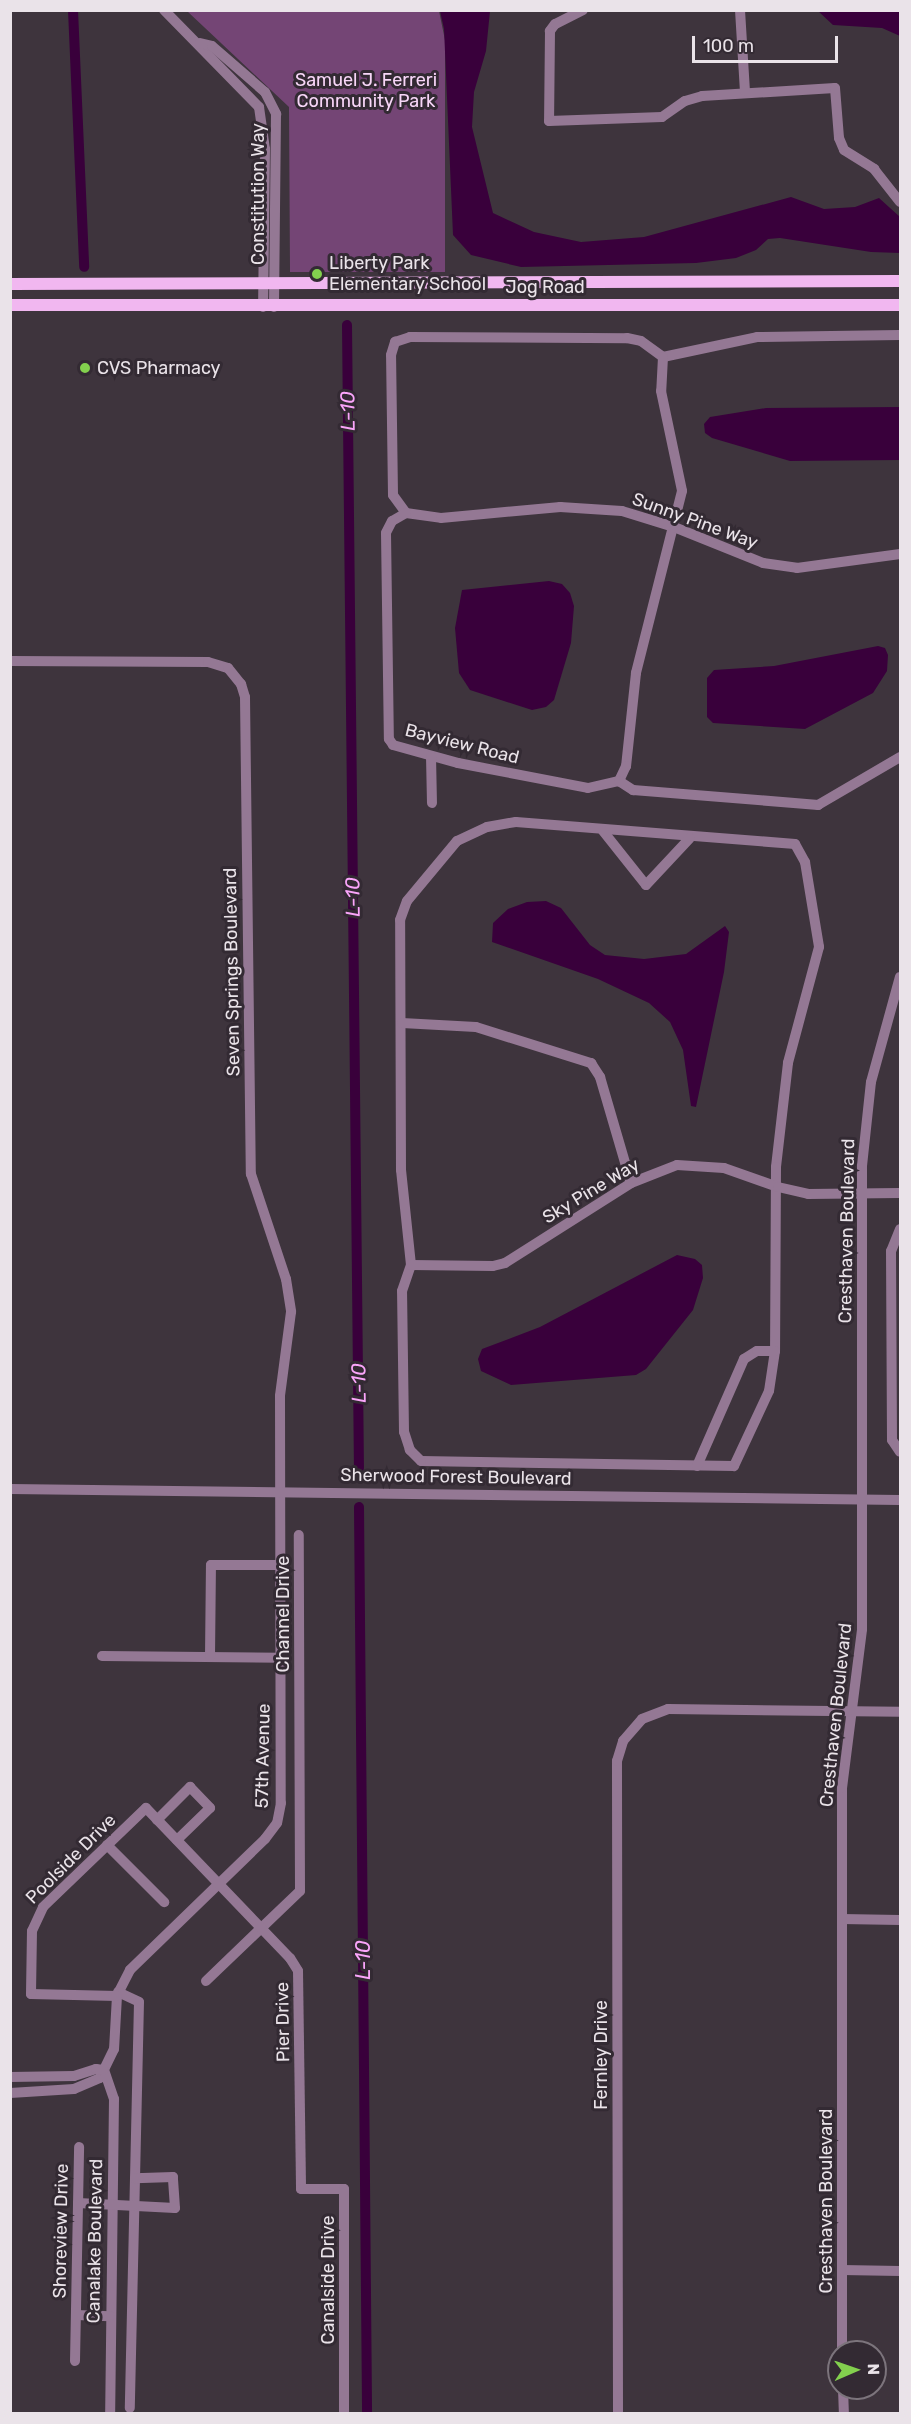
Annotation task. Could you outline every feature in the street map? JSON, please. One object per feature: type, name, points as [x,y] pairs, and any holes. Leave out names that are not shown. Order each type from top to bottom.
[{"type":"main road","name":"Jog Road","points":[[10,284],[269,285],[900,281]]},
{"type":"main road","points":[[527,284],[528,305]]},
{"type":"main road","name":"Jog Road","points":[[10,305],[269,307],[900,305]]},
{"type":"street","name":"Constitution Way","points":[[164,10],[200,44],[259,107],[265,149],[269,307]]},
{"type":"street","points":[[583,10],[555,24],[550,31],[549,121],[662,117],[685,101],[745,91],[835,88],[839,138],[844,150],[874,169],[900,202]]},
{"type":"street","points":[[740,10],[745,91]]},
{"type":"street","name":"Constitution Way","points":[[200,44],[212,46],[265,92],[276,114],[269,285]]},
{"type":"street","points":[[406,513],[393,495],[391,355],[395,342],[410,337],[627,338],[641,341],[663,357],[757,337],[900,335]]},
{"type":"street","points":[[663,357],[661,391],[682,491],[636,673],[626,766],[619,781],[633,790],[818,805],[900,757]]},
{"type":"street","name":"Sunny Pine Way","points":[[406,513],[426,518],[476,518],[560,507],[596,508],[674,527],[780,566],[813,567],[900,554]]},
{"type":"street","name":"Bayview Road","points":[[406,513],[392,521],[386,533],[388,739],[393,746],[588,788],[619,781]]},
{"type":"street","name":"Seven Springs Boulevard","points":[[10,661],[215,663],[233,673],[244,690],[251,1174],[286,1279],[291,1312],[280,1396],[280,1491]]},
{"type":"street","points":[[431,756],[432,803]]},
{"type":"street","points":[[516,822],[603,831],[795,844],[805,862],[819,946],[788,1063],[778,1188],[775,1351],[769,1391],[734,1466],[422,1461],[410,1450],[404,1432],[402,1291],[411,1265],[400,1170],[402,1023],[400,920],[419,884],[456,841],[487,827],[516,822]]},
{"type":"street","points":[[603,831],[646,885],[690,838]]},
{"type":"street","name":"Cresthaven Boulevard","points":[[843,2340],[842,1788],[861,1659],[861,1192],[871,1082],[900,977]]},
{"type":"street","points":[[402,1023],[476,1027],[591,1063],[600,1077],[631,1183]]},
{"type":"street","name":"Sky Pine Way","points":[[411,1265],[493,1266],[505,1263],[631,1183],[685,1164],[724,1167],[778,1188],[819,1194],[900,1193]]},
{"type":"street","points":[[900,1229],[895,1234],[891,1263],[892,1440],[900,1452]]},
{"type":"street","points":[[697,1466],[744,1359],[757,1351],[775,1351]]},
{"type":"street","name":"Sherwood Forest Boulevard","points":[[10,1489],[900,1500]]},
{"type":"street","name":"57th Avenue","points":[[104,2070],[114,2049],[118,1994],[130,1970],[270,1834],[279,1817],[280,1491]]},
{"type":"street","name":"Channel Drive","points":[[206,1981],[300,1891],[299,1535]]},
{"type":"street","points":[[210,1657],[211,1565],[281,1565]]},
{"type":"street","points":[[102,1656],[281,1658]]},
{"type":"street","name":"Fernley Drive","points":[[618,2414],[617,1761],[631,1729],[655,1713],[676,1709],[853,1711]]},
{"type":"street","points":[[853,1711],[900,1712]]},
{"type":"street","points":[[177,1840],[210,1808],[190,1787],[157,1820],[219,1884]]},
{"type":"street","name":"Poolside Drive","points":[[118,1994],[31,1994],[35,1918],[146,1808],[157,1820]]},
{"type":"street","points":[[107,1845],[164,1902]]},
{"type":"street","name":"Pier Drive","points":[[219,1884],[290,1958],[300,1979],[300,2189]]},
{"type":"street","points":[[842,1919],[900,1920]]},
{"type":"street","points":[[118,1994],[139,2002],[130,2408]]},
{"type":"street","points":[[10,2078],[62,2077],[104,2070]]},
{"type":"street","points":[[10,2093],[63,2090],[93,2082],[104,2070]]},
{"type":"street","name":"Canalake Boulevard","points":[[104,2070],[113,2092],[110,2414]]},
{"type":"street","name":"Shoreview Drive","points":[[75,2361],[79,2147]]},
{"type":"street","points":[[78,2203],[175,2208],[173,2177],[135,2178]]},
{"type":"street","name":"Canalside Drive","points":[[300,2189],[344,2189],[344,2414]]},
{"type":"street","points":[[842,2270],[900,2271]]},
{"type":"street","name":"Shoreview Drive","points":[[76,2315],[110,2316]]},
{"type":"green space","name":"Samuel J. Ferreri Community Park","points":[[187,11],[439,11],[445,40],[445,272],[290,272],[289,107]]},
{"type":"shaded area","points":[[440,11],[490,11],[486,51],[474,92],[472,127],[493,213],[534,232],[581,242],[644,237],[791,197],[824,209],[855,207],[879,198],[900,217],[900,253],[871,252],[780,238],[768,239],[756,250],[736,258],[696,263],[521,267],[471,255],[453,235],[444,29]]},
{"type":"shaded area","points":[[818,11],[900,11],[900,36],[882,28],[833,25]]},
{"type":"shaded area","points":[[900,407],[900,460],[790,461],[712,438],[705,433],[704,424],[710,417],[766,408]]},
{"type":"shaded area","points":[[549,581],[562,584],[570,593],[574,606],[571,643],[554,700],[546,707],[532,710],[470,690],[459,673],[455,628],[462,590]]},
{"type":"shaded area","points":[[878,646],[885,648],[888,655],[887,671],[873,693],[805,729],[713,723],[707,717],[707,678],[714,670],[774,666]]},
{"type":"shaded area","points":[[546,901],[561,908],[590,945],[605,955],[644,959],[686,954],[725,926],[729,932],[724,972],[696,1107],[691,1106],[683,1050],[670,1022],[649,1003],[598,979],[492,942],[493,923],[508,909],[527,902]]},
{"type":"shaded area","points":[[677,1255],[695,1259],[702,1265],[703,1278],[693,1310],[646,1369],[636,1375],[511,1385],[481,1371],[478,1359],[482,1349],[540,1327]]},
{"type":"waterway","name":"L-10","points":[[73,10],[84,267]]},
{"type":"waterway","name":"L-10","points":[[347,325],[359,1468]]},
{"type":"waterway","name":"L-10","points":[[359,1507],[367,2414]]},
{"type":"place","name":"Liberty Park Elementary School","points":[[317,274]]},
{"type":"place","name":"CVS Pharmacy","points":[[85,368]]}]
